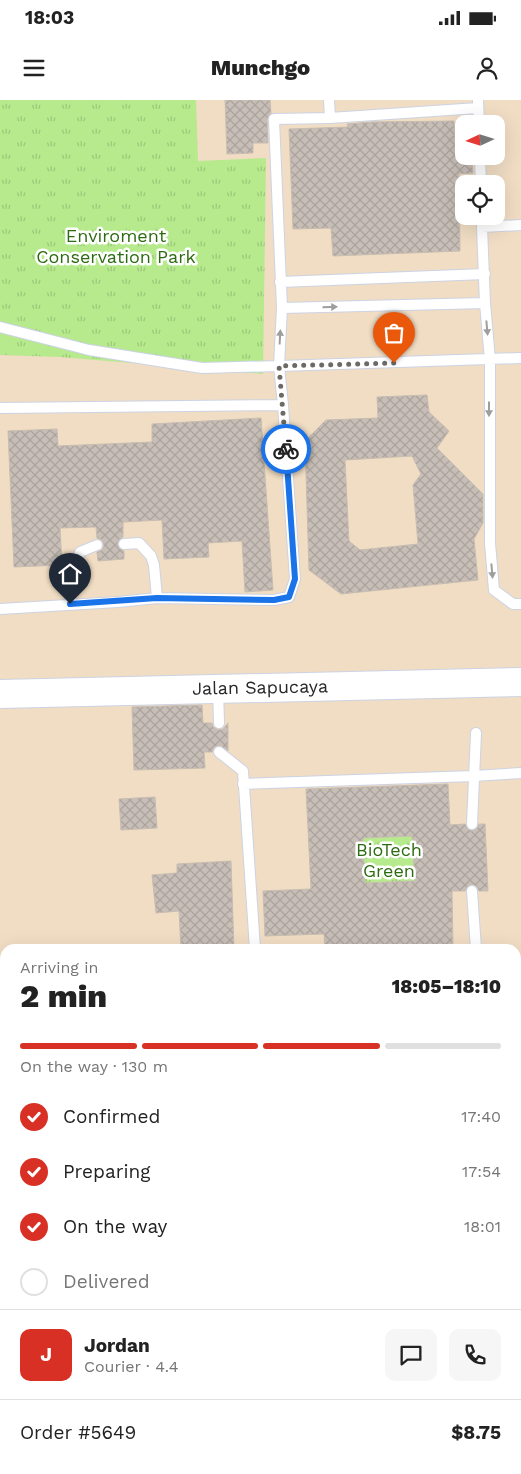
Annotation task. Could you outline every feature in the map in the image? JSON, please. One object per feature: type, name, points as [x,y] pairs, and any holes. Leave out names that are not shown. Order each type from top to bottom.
[{"type":"street","name":"Jalan Sapucaya","points":[[0,694],[521,682]]},
{"type":"lane","points":[[329,100],[330,118]]},
{"type":"lane","points":[[0,609],[157,598],[274,600],[289,597],[295,579],[279,366],[282,308],[274,119],[330,118],[478,104]]},
{"type":"lane","points":[[505,223],[521,225]]},
{"type":"lane","points":[[482,225],[485,303],[490,360],[490,543],[494,590],[513,604],[521,604]]},
{"type":"lane","points":[[280,282],[485,274]]},
{"type":"lane","points":[[282,308],[485,303]]},
{"type":"lane","points":[[0,327],[88,350],[202,368],[521,358]]},
{"type":"lane","points":[[0,408],[283,405]]},
{"type":"lane","points":[[124,544],[139,543],[151,556],[154,565],[157,598]]},
{"type":"lane","points":[[70,604],[73,568],[80,552],[97,545]]},
{"type":"lane","points":[[218,688],[219,723]]},
{"type":"lane","points":[[472,824],[476,733]]},
{"type":"lane","points":[[219,752],[243,772],[255,944]]},
{"type":"lane","points":[[243,784],[521,773]]},
{"type":"lane","points":[[472,891],[476,944]]},
{"type":"shaded area","points":[[0,100],[521,100],[521,944],[0,944]]},
{"type":"green space","name":"Enviroment Conservation Park","points":[[0,100],[196,100],[198,161],[266,158],[263,374],[60,357],[0,355]]},
{"type":"green space","name":"BioTech Green","points":[[412,836],[415,881],[365,883],[363,838]]},
{"type":"building","points":[[225,100],[270,100],[271,113],[267,119],[268,143],[253,143],[253,153],[227,154]]},
{"type":"building","points":[[454,121],[455,165],[472,165],[473,173],[455,175],[455,225],[460,225],[460,251],[333,256],[331,228],[293,229],[289,129],[348,127],[347,124]]},
{"type":"building","points":[[427,395],[429,412],[449,431],[437,448],[483,494],[483,523],[474,539],[478,580],[341,594],[309,570],[305,441],[326,420],[378,418],[377,397]],"holes":[[[412,456],[421,474],[413,485],[418,544],[360,550],[349,541],[345,460]]]},
{"type":"building","points":[[261,418],[273,590],[245,592],[242,541],[208,543],[209,557],[164,559],[162,520],[123,522],[123,537],[117,544],[124,551],[124,559],[98,561],[97,552],[102,550],[104,545],[102,540],[97,538],[96,527],[60,528],[62,565],[14,567],[8,431],[57,429],[58,446],[152,442],[152,424]]},
{"type":"building","points":[[202,705],[203,723],[212,723],[213,727],[219,730],[223,729],[228,723],[228,751],[220,745],[214,747],[212,752],[204,752],[205,768],[134,770],[132,707]]},
{"type":"building","points":[[448,784],[450,825],[465,824],[472,831],[479,824],[485,824],[488,891],[479,891],[472,884],[465,891],[452,891],[453,944],[325,944],[324,934],[265,936],[263,891],[311,889],[306,789]],"holes":[[[412,836],[415,881],[365,883],[363,838]]]},
{"type":"building","points":[[155,797],[157,828],[121,830],[119,799]]},
{"type":"building","points":[[231,861],[234,944],[181,944],[179,911],[156,913],[152,875],[177,873],[177,864]]},
{"type":"way so far","points":[[286,449],[279,366],[394,363]]},
{"type":"route","points":[[70,604],[157,598],[274,600],[289,597],[295,579],[286,449]]}]
